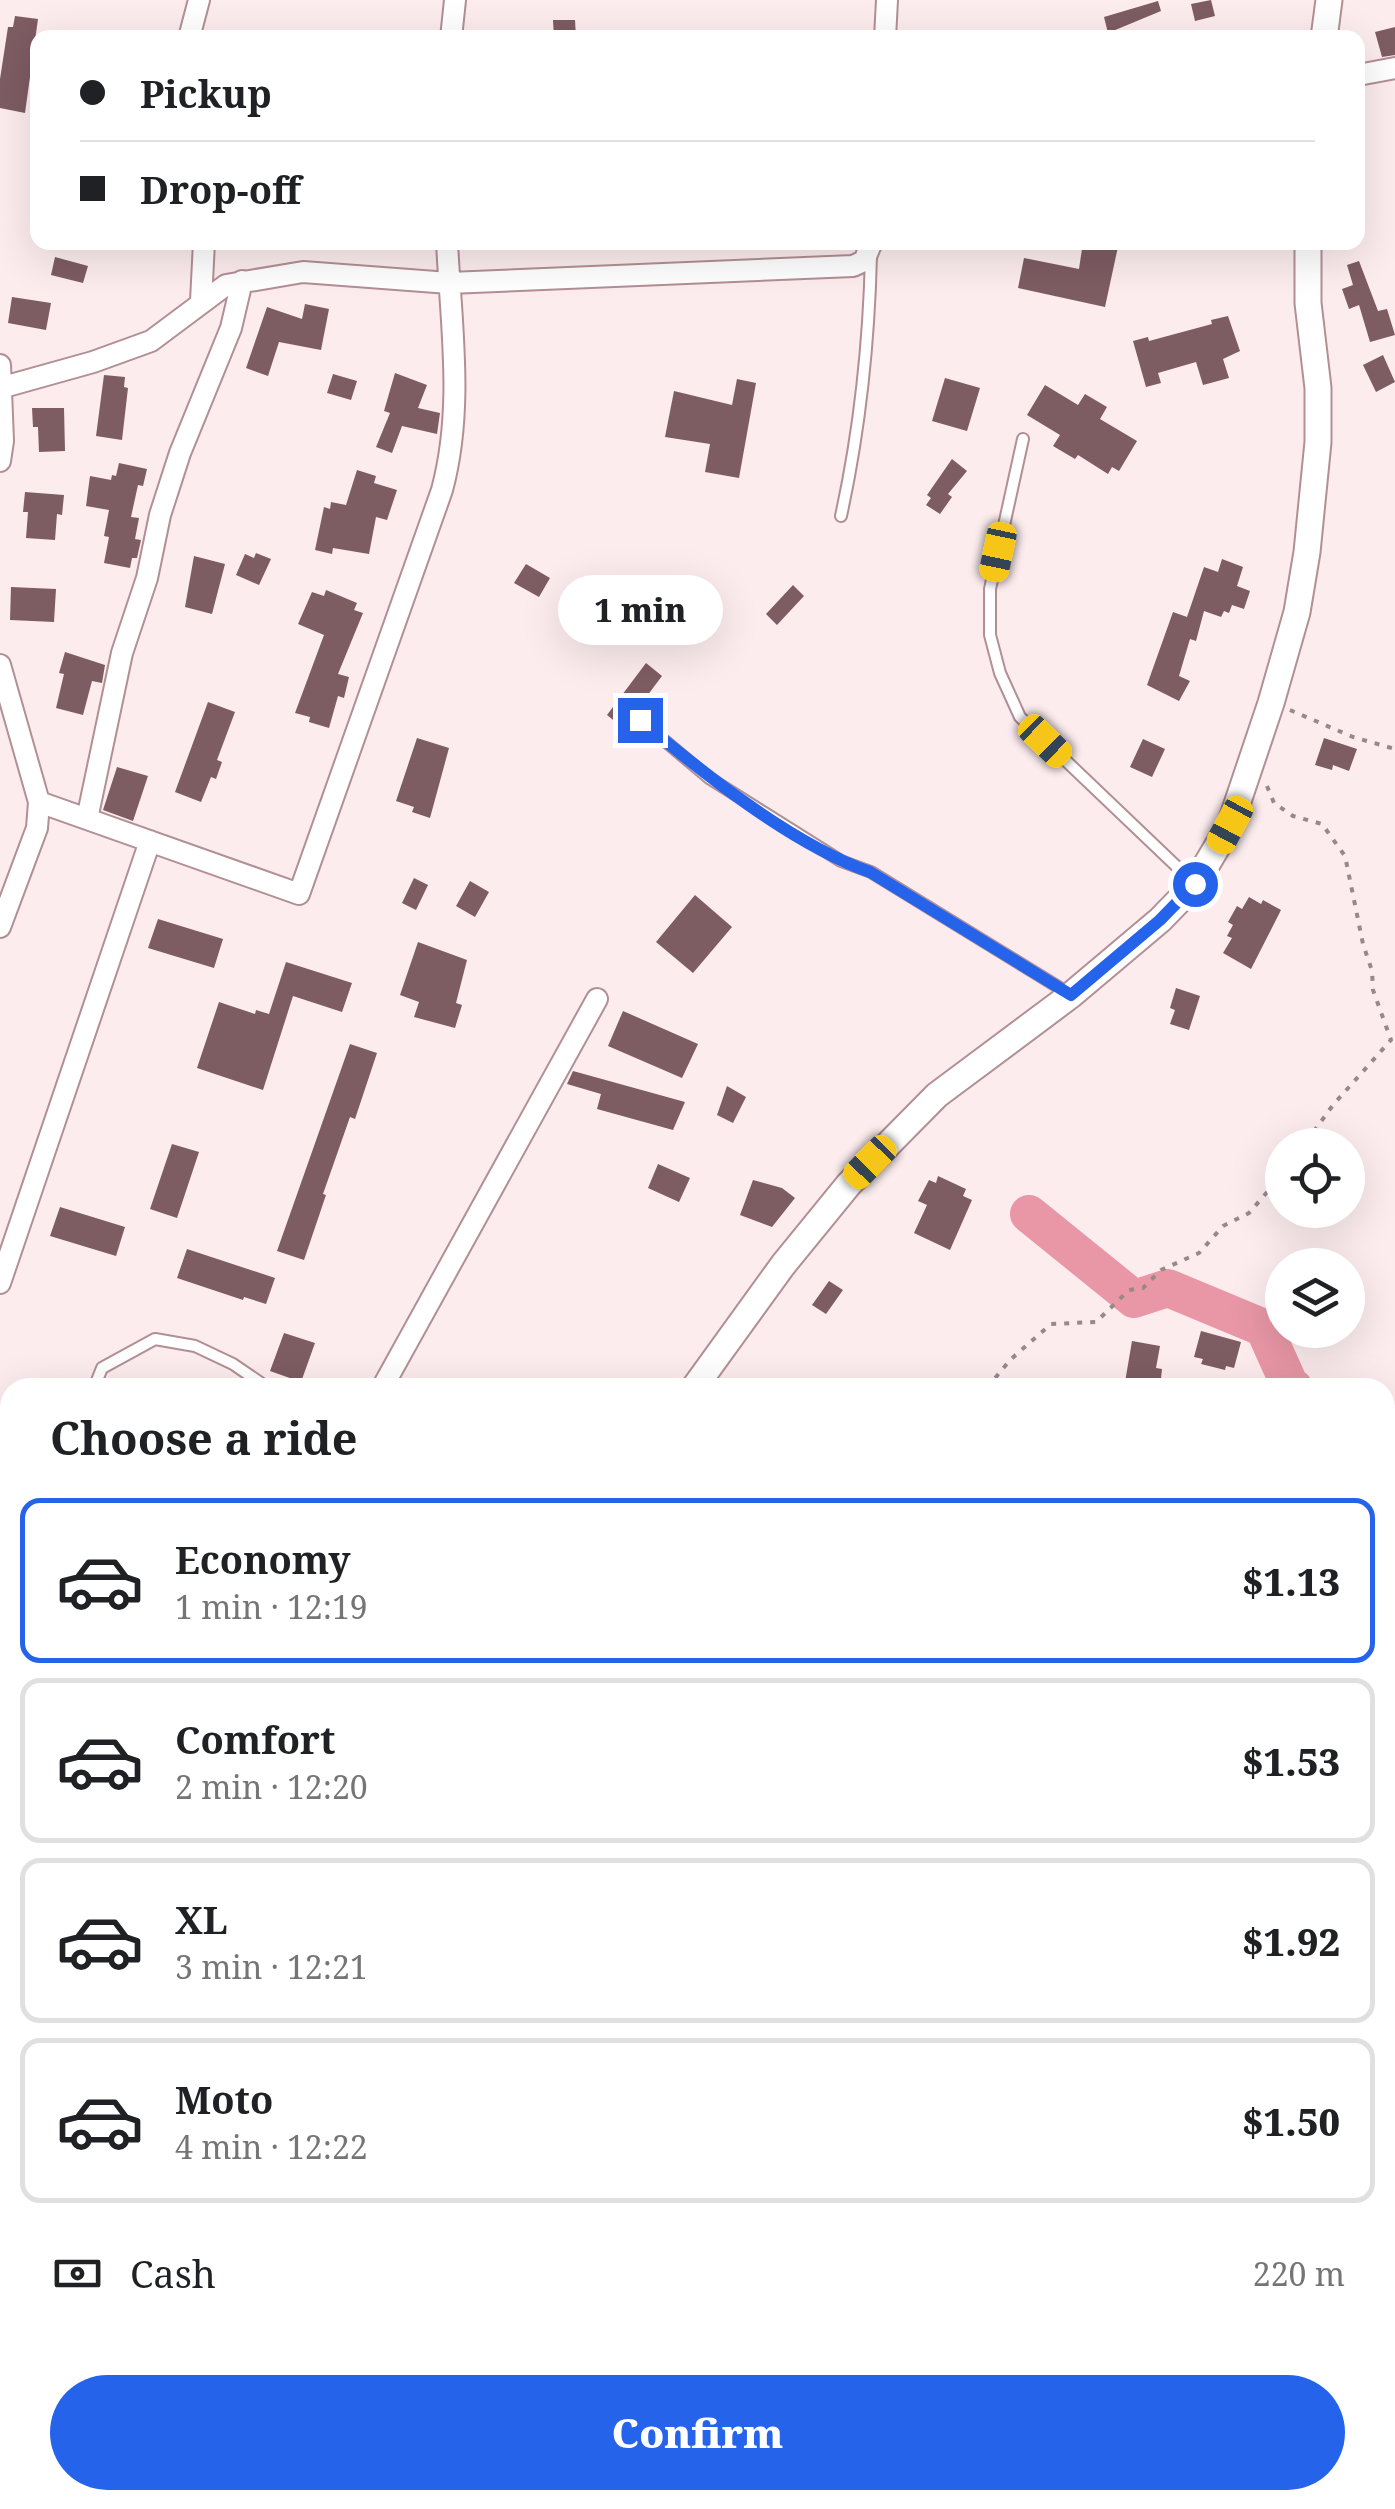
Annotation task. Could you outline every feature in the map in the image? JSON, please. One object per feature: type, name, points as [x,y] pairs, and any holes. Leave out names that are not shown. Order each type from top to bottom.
[{"type":"street","points":[[190,30],[198,0]]},
{"type":"street","points":[[453,30],[455,0]]},
{"type":"street","points":[[885,30],[887,0]]},
{"type":"street","points":[[1325,30],[1329,0]]},
{"type":"street","points":[[1365,74],[1395,68]]},
{"type":"street","points":[[201,301],[204,250]]},
{"type":"street","points":[[38,802],[300,894],[452,453],[456,387],[447,250]]},
{"type":"street","points":[[1,388],[151,341],[201,301],[226,285],[242,281],[304,272],[449,284],[853,266],[864,262],[870,250]]},
{"type":"street","points":[[701,1378],[784,1265],[860,1172],[937,1095],[1071,995],[1160,920],[1195,884],[1230,825],[1254,760],[1297,612],[1315,491],[1318,388],[1308,302],[1308,250]]},
{"type":"street","points":[[87,819],[122,653],[147,578],[160,516],[180,452],[231,328],[242,281]]},
{"type":"street","points":[[0,364],[0,461]]},
{"type":"street","points":[[0,666],[38,802],[37,828],[0,927]]},
{"type":"street","points":[[0,1283],[150,841]]},
{"type":"street","points":[[388,1378],[597,999]]},
{"type":"lane","points":[[841,516],[857,444],[867,354],[872,250]]},
{"type":"lane","points":[[1023,440],[990,589],[990,635],[1000,673],[1020,718],[1195,884]]},
{"type":"lane","points":[[640,720],[709,778],[840,861],[870,872],[1071,995]]},
{"type":"lane","points":[[98,1378],[102,1368],[155,1339],[195,1346],[253,1378]]},
{"type":"path","points":[[1271,704],[1395,749]]},
{"type":"path","points":[[1254,760],[1274,803],[1294,816],[1322,824],[1345,856],[1374,990],[1393,1039],[1340,1096],[1316,1128]]},
{"type":"path","points":[[995,1378],[1051,1324],[1096,1322],[1129,1290],[1143,1288],[1161,1270],[1199,1253],[1224,1226],[1249,1213],[1265,1195]]},
{"type":"building","points":[[1211,0],[1215,16],[1195,21],[1191,4]]},
{"type":"building","points":[[1158,1],[1161,11],[1115,30],[1107,30],[1104,17]]},
{"type":"building","points":[[15,16],[38,19],[36,30],[30,30],[25,113],[0,108],[8,27],[13,27]]},
{"type":"building","points":[[553,20],[575,20],[576,30],[554,30]]},
{"type":"building","points":[[1395,27],[1395,55],[1382,57],[1375,32]]},
{"type":"building","points":[[1082,250],[1117,250],[1105,307],[1018,288],[1024,258],[1079,269]]},
{"type":"building","points":[[55,257],[88,266],[83,283],[51,275]]},
{"type":"building","points":[[1359,261],[1378,311],[1387,309],[1395,335],[1370,342],[1359,305],[1349,309],[1342,289],[1353,285],[1347,265]]},
{"type":"building","points":[[12,297],[51,303],[46,330],[8,323]]},
{"type":"building","points":[[305,304],[329,309],[321,350],[279,342],[268,376],[246,368],[267,307],[302,319]]},
{"type":"building","points":[[1228,316],[1240,351],[1223,359],[1229,378],[1203,385],[1196,362],[1158,373],[1161,383],[1146,387],[1133,341],[1148,337],[1149,341]]},
{"type":"building","points":[[1383,355],[1395,382],[1376,392],[1363,365]]},
{"type":"building","points":[[395,373],[427,385],[418,408],[440,413],[437,434],[402,426],[392,453],[376,447],[390,413],[384,411]]},
{"type":"building","points":[[333,374],[357,381],[351,400],[327,393]]},
{"type":"building","points":[[104,375],[125,377],[124,387],[128,388],[122,440],[96,436]]},
{"type":"building","points":[[945,378],[980,388],[967,431],[932,421]]},
{"type":"building","points":[[737,379],[756,383],[739,478],[705,472],[710,444],[665,437],[674,391],[732,405]]},
{"type":"building","points":[[1045,385],[1078,405],[1085,394],[1107,407],[1100,419],[1137,441],[1119,471],[1112,467],[1108,474],[1078,455],[1075,459],[1053,446],[1060,435],[1027,415]]},
{"type":"building","points":[[32,408],[64,408],[65,451],[39,452]]},
{"type":"building","points":[[952,459],[967,471],[948,494],[952,497],[940,514],[926,505],[931,498],[927,495]]},
{"type":"building","points":[[119,463],[147,469],[143,486],[138,485],[131,517],[139,518],[135,539],[141,540],[130,568],[104,563],[109,510],[86,506],[90,476],[111,480]]},
{"type":"building","points":[[357,470],[376,476],[374,483],[397,490],[387,520],[376,517],[369,554],[333,548],[332,554],[315,550],[324,507],[330,509],[331,502],[346,505]]},
{"type":"building","points":[[25,492],[64,495],[62,515],[57,514],[55,540],[26,538]]},
{"type":"building","points":[[256,553],[271,559],[259,585],[236,575],[245,554],[254,558]]},
{"type":"building","points":[[194,556],[225,564],[212,614],[185,607]]},
{"type":"building","points":[[1222,559],[1243,567],[1237,586],[1250,591],[1244,609],[1232,605],[1229,613],[1224,611],[1221,617],[1204,611],[1196,641],[1190,639],[1179,676],[1190,681],[1179,701],[1147,685],[1173,612],[1187,617],[1204,567],[1218,572]]},
{"type":"building","points":[[526,564],[550,578],[539,597],[514,583]]},
{"type":"building","points":[[793,585],[804,596],[777,625],[766,614]]},
{"type":"building","points":[[11,587],[56,589],[54,622],[10,620]]},
{"type":"building","points":[[326,590],[357,603],[354,610],[363,613],[338,674],[349,677],[344,698],[338,696],[329,728],[295,713],[324,635],[298,624],[312,592],[324,596]]},
{"type":"building","points":[[65,652],[105,665],[102,683],[92,681],[83,715],[56,708]]},
{"type":"building","points":[[646,663],[662,676],[623,728],[607,715]]},
{"type":"building","points":[[208,702],[235,712],[217,760],[222,762],[216,779],[211,777],[201,802],[175,792]]},
{"type":"building","points":[[417,738],[449,748],[430,818],[396,801]]},
{"type":"building","points":[[1324,738],[1357,749],[1349,771],[1333,765],[1332,770],[1315,765]]},
{"type":"building","points":[[1143,739],[1165,749],[1152,777],[1130,767]]},
{"type":"building","points":[[117,767],[148,776],[133,821],[103,810]]},
{"type":"building","points":[[414,878],[428,885],[416,910],[402,903]]},
{"type":"building","points":[[470,881],[489,892],[475,917],[456,906]]},
{"type":"building","points":[[695,895],[732,927],[693,973],[656,942]]},
{"type":"building","points":[[1249,897],[1281,910],[1251,969],[1223,953],[1232,938],[1227,936],[1233,925],[1228,922],[1237,906],[1242,909]]},
{"type":"building","points":[[158,919],[223,939],[214,968],[148,948]]},
{"type":"building","points":[[418,942],[467,960],[456,1003],[462,1005],[455,1028],[414,1017],[419,1002],[400,995]]},
{"type":"building","points":[[286,962],[352,983],[342,1012],[293,996],[263,1090],[197,1068],[219,1002],[255,1014],[256,1010],[269,1014]]},
{"type":"building","points":[[1176,988],[1200,996],[1189,1030],[1170,1024]]},
{"type":"building","points":[[623,1011],[698,1044],[682,1078],[608,1046]]},
{"type":"building","points":[[350,1044],[377,1053],[355,1119],[350,1117],[304,1260],[277,1251]]},
{"type":"building","points":[[573,1071],[685,1102],[673,1130],[597,1109],[601,1094],[567,1084]]},
{"type":"building","points":[[727,1086],[746,1097],[733,1123],[717,1115]]},
{"type":"building","points":[[172,1144],[199,1152],[177,1218],[150,1209]]},
{"type":"building","points":[[658,1164],[690,1178],[679,1202],[648,1188]]},
{"type":"building","points":[[938,1176],[966,1189],[963,1196],[972,1200],[950,1250],[914,1233],[927,1205],[918,1201],[929,1180],[936,1183]]},
{"type":"building","points":[[753,1180],[782,1188],[795,1198],[772,1227],[740,1215]]},
{"type":"building","points":[[60,1207],[125,1227],[116,1256],[50,1236]]},
{"type":"building","points":[[187,1249],[275,1278],[266,1304],[177,1278]]},
{"type":"building","points":[[829,1281],[843,1290],[826,1314],[812,1305]]},
{"type":"building","points":[[1201,1331],[1241,1342],[1234,1368],[1226,1366],[1225,1370],[1201,1364],[1203,1359],[1194,1357]]},
{"type":"building","points":[[284,1333],[315,1343],[302,1378],[270,1371]]},
{"type":"building","points":[[1132,1341],[1160,1346],[1156,1368],[1162,1369],[1161,1378],[1126,1378]]},
{"type":"waterway","points":[[1029,1214],[1134,1299],[1168,1288],[1264,1328],[1286,1378]]},
{"type":"route","points":[[640,720],[709,778],[840,861],[870,872],[1071,995],[1160,920],[1195,884]]}]
